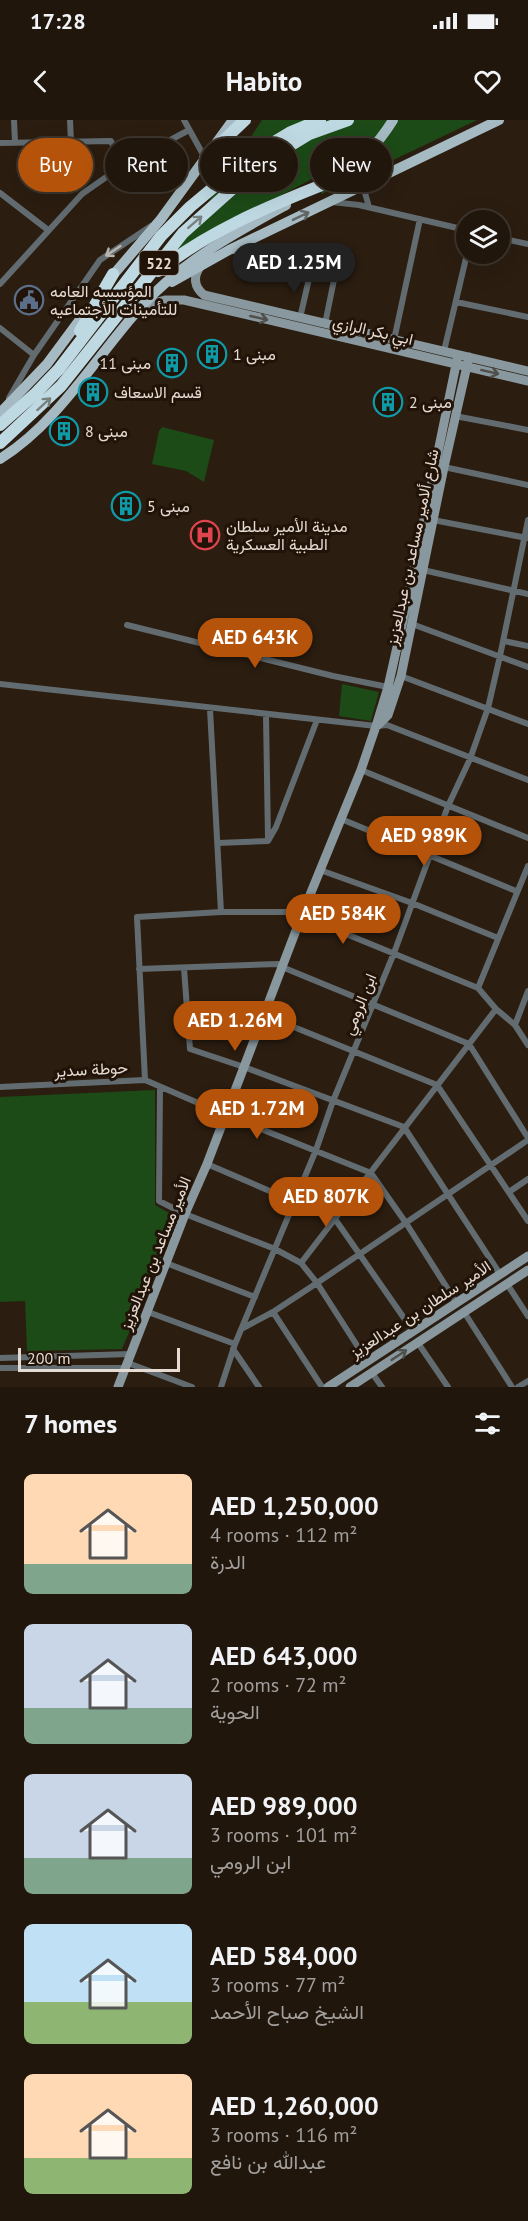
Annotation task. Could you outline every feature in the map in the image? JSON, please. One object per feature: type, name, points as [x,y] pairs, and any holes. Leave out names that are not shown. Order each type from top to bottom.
[{"type":"highway","points":[[226,138],[245,120]]},
{"type":"highway","name":"522","points":[[59,369],[161,236],[190,207],[251,156],[291,132],[320,120]]},
{"type":"highway","name":"522","points":[[0,442],[61,386],[183,233],[249,174],[309,134],[348,120]]},
{"type":"highway","points":[[141,285],[181,253],[217,232],[263,208],[310,190]]},
{"type":"highway","points":[[0,425],[59,369],[113,274]]},
{"type":"main road","points":[[220,138],[233,120]]},
{"type":"main road","points":[[379,138],[393,120]]},
{"type":"main road","points":[[392,172],[499,120]]},
{"type":"main road","points":[[0,413],[48,364],[113,274],[161,219],[200,165]]},
{"type":"main road","points":[[0,459],[36,430],[70,394],[141,307],[179,270],[198,256],[310,192]]},
{"type":"main road","points":[[156,292],[229,250],[350,192]]},
{"type":"street","points":[[0,143],[15,142],[14,120]]},
{"type":"street","points":[[70,120],[70,138]]},
{"type":"street","points":[[184,120],[200,149]]},
{"type":"street","points":[[174,138],[189,130]]},
{"type":"street","points":[[0,284],[82,194],[105,178]]},
{"type":"street","points":[[365,192],[369,207]]},
{"type":"street","points":[[0,194],[48,230]]},
{"type":"street","points":[[330,202],[369,207],[456,228]]},
{"type":"street","points":[[0,413],[34,355],[100,260],[161,219]]},
{"type":"street","points":[[394,340],[420,219]]},
{"type":"street","points":[[510,240],[528,244]]},
{"type":"street","points":[[229,250],[311,270],[300,318]]},
{"type":"street","points":[[444,351],[465,264]]},
{"type":"street","name":"ابي بكر الرازي","points":[[200,267],[195,280],[196,287],[204,295],[444,351],[467,367],[528,381]]},
{"type":"street","points":[[325,324],[335,275]]},
{"type":"street","name":"ابي بكر الرازي","points":[[141,307],[165,300],[184,300],[457,360],[470,357],[528,370]]},
{"type":"street","points":[[456,302],[528,317]]},
{"type":"street","points":[[0,328],[34,355]]},
{"type":"street","name":"شارع ألامير مساعد بن عبدالعزيز","points":[[415,587],[423,570],[455,416],[470,357]]},
{"type":"street","name":"شارع ألامير مساعد بن عبدالعزيز","points":[[376,726],[388,715],[401,676],[412,624],[415,587],[442,431],[457,360]]},
{"type":"street","points":[[455,416],[528,430]]},
{"type":"street","points":[[444,467],[528,485]]},
{"type":"street","points":[[433,520],[526,538]]},
{"type":"street","name":"ابن الرومي","points":[[221,1387],[234,1346],[316,1150],[333,1101],[394,953],[448,806],[470,759],[488,708],[528,520]]},
{"type":"street","points":[[423,570],[528,594]]},
{"type":"street","points":[[376,726],[415,587]]},
{"type":"street","points":[[412,624],[528,667]]},
{"type":"street","points":[[127,626],[333,676],[388,687]]},
{"type":"street","points":[[504,641],[528,646]]},
{"type":"street","points":[[401,676],[528,724]]},
{"type":"street","points":[[0,684],[266,715],[376,726],[387,725],[528,780]]},
{"type":"street","points":[[210,709],[221,912]]},
{"type":"street","points":[[266,715],[268,841]]},
{"type":"street","points":[[268,841],[276,827],[317,720]]},
{"type":"street","name":"الأمير مساعد بن عبدالعزيز","points":[[118,1387],[185,1214],[207,1164],[303,912],[361,770],[376,726]]},
{"type":"street","points":[[361,770],[528,838]]},
{"type":"street","points":[[341,819],[516,891]]},
{"type":"street","points":[[218,843],[268,841]]},
{"type":"street","points":[[478,988],[516,891],[526,878],[528,866]]},
{"type":"street","points":[[320,870],[412,903],[498,938]]},
{"type":"street","points":[[145,1080],[137,917],[221,912],[303,912],[307,918],[478,988],[496,1009],[525,1034],[528,1045]]},
{"type":"street","points":[[139,969],[278,964],[282,968],[373,1003],[469,1044],[528,1139],[317,1283],[273,1312],[243,1328]]},
{"type":"street","points":[[184,968],[190,1049],[404,1127],[500,1274]]},
{"type":"street","points":[[515,1024],[528,991]]},
{"type":"street","points":[[301,1263],[496,1009]]},
{"type":"street","points":[[264,1015],[436,1085],[527,1219]]},
{"type":"street","name":"حوطة سدير","points":[[0,1087],[145,1080],[371,1173]]},
{"type":"street","points":[[160,1087],[159,1201],[185,1214],[275,1249],[301,1263],[317,1283],[368,1361]]},
{"type":"street","points":[[207,1164],[336,1219],[413,1331]]},
{"type":"street","points":[[371,1173],[456,1302]]},
{"type":"street","points":[[509,1192],[528,1179]]},
{"type":"street","name":"الأمير سلطان بن عبدالعزيز","points":[[328,1387],[528,1256]]},
{"type":"street","points":[[166,1263],[255,1297]]},
{"type":"street","name":"الأمير سلطان بن عبدالعزيز","points":[[350,1387],[528,1270]]},
{"type":"street","points":[[507,1284],[528,1316]]},
{"type":"street","points":[[148,1312],[234,1346],[259,1387]]},
{"type":"street","points":[[273,1312],[322,1387]]},
{"type":"street","points":[[464,1312],[512,1387]]},
{"type":"street","points":[[418,1343],[448,1387]]},
{"type":"street","points":[[0,1358],[128,1362],[192,1387]]},
{"type":"street","points":[[0,1368],[128,1362]]},
{"type":"street","points":[[372,1373],[382,1387]]},
{"type":"street","points":[[518,1387],[528,1381]]},
{"type":"green space","points":[[262,120],[477,120],[392,161],[392,138],[310,138],[310,180],[298,186],[298,138],[250,138]]},
{"type":"green space","points":[[215,192],[287,192],[177,250]]},
{"type":"green space","points":[[162,427],[214,440],[204,482],[186,471],[152,464],[159,431]]},
{"type":"green space","points":[[342,684],[379,692],[371,721],[339,716]]},
{"type":"green space","points":[[155,1090],[155,1205],[178,1218],[122,1349],[27,1351],[25,1301],[0,1302],[0,1097]]},
{"type":"place","name":"المؤسسه العامه للتأمينات الأجتماعيه","points":[[29,300]]},
{"type":"place","name":"مبنى 1","points":[[212,354]]},
{"type":"place","name":"مبنى 11","points":[[172,363]]},
{"type":"place","name":"قسم الاسعاف","points":[[93,392]]},
{"type":"place","name":"مبنى 2","points":[[388,402]]},
{"type":"place","name":"مبنى 8","points":[[64,431]]},
{"type":"place","name":"مبنى 5","points":[[126,506]]},
{"type":"place","name":"مدينة الأمير سلطان الطبية العسكرية","points":[[205,535]]}]
